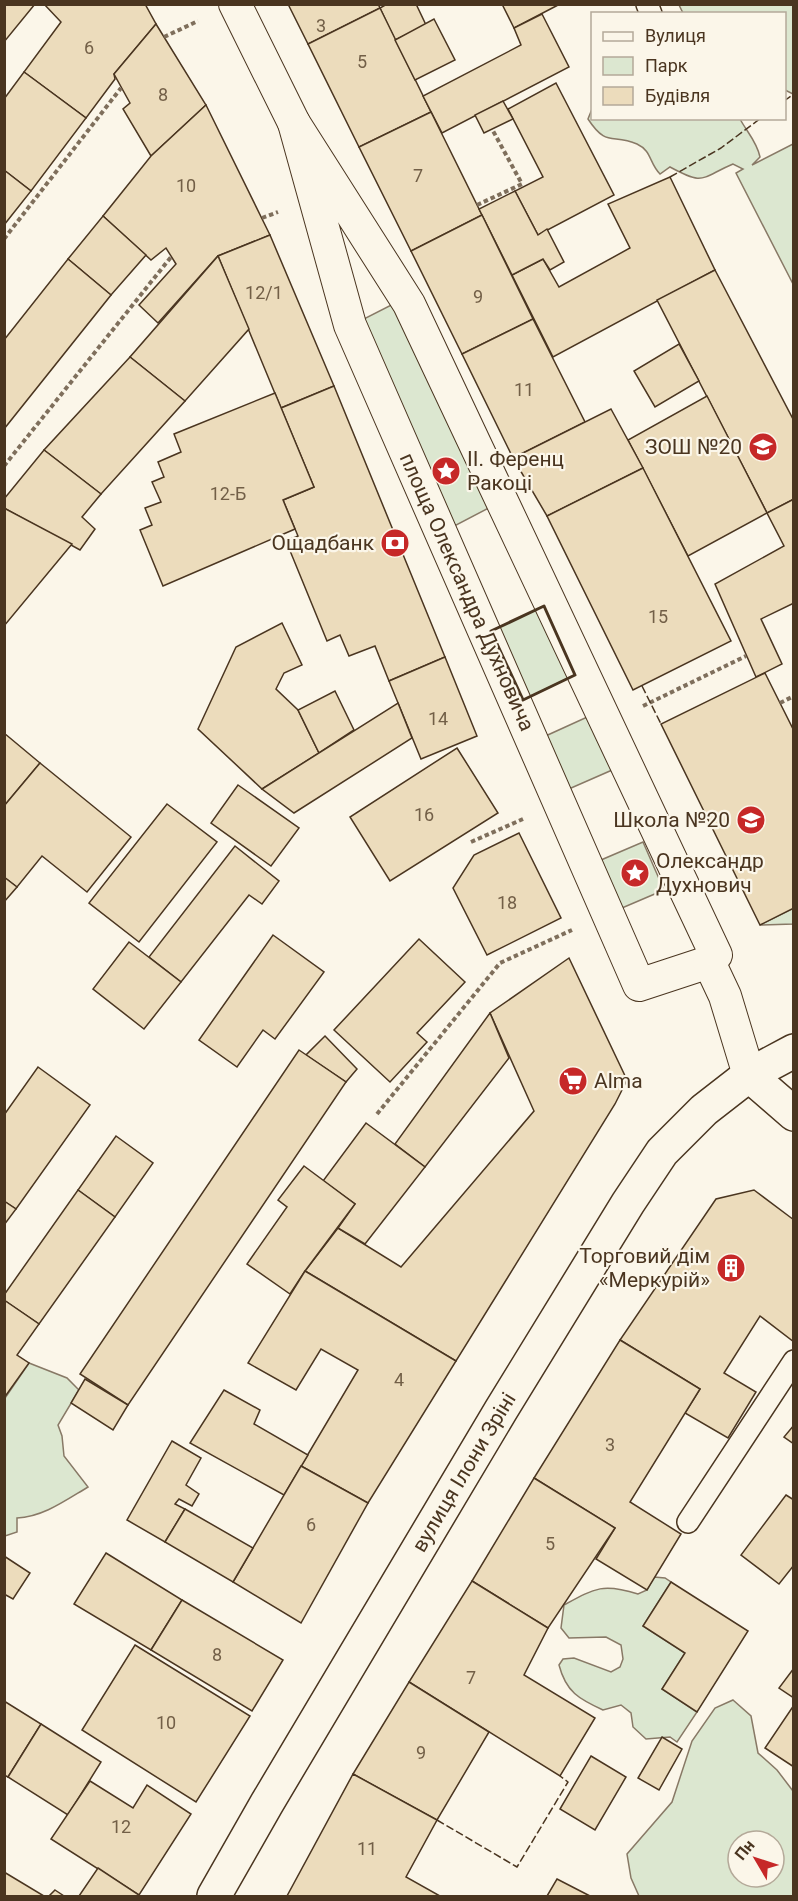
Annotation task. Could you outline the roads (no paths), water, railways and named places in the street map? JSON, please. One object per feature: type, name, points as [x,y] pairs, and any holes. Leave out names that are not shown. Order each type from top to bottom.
[{"type":"street","name":"площа Олександра Духновича","points":[[235,4],[294,123],[409,303],[716,955],[709,962],[639,985],[350,326],[294,123]]},
{"type":"street","name":"площа Олександра Духновича","points":[[709,962],[725,996],[748,1076]]},
{"type":"street","name":"вулиця Ілони Зріні","points":[[214,1896],[501,1410],[662,1152],[704,1110],[748,1076],[794,1051]]},
{"type":"street","points":[[748,1076],[794,1114]]},
{"type":"lane","points":[[688,1522],[794,1361]]},
{"type":"place","name":"ЗОШ №20","points":[[763,447]]},
{"type":"place","name":"II. Ференц Ракоці","points":[[446,471]]},
{"type":"place","name":"Ощадбанк","points":[[395,543]]},
{"type":"place","name":"Школа №20","points":[[751,820]]},
{"type":"place","name":"Олександр Духнович","points":[[635,873]]},
{"type":"place","name":"Alma","points":[[573,1081]]},
{"type":"place","name":"Торговий дім «Меркурій»","points":[[731,1268]]}]
